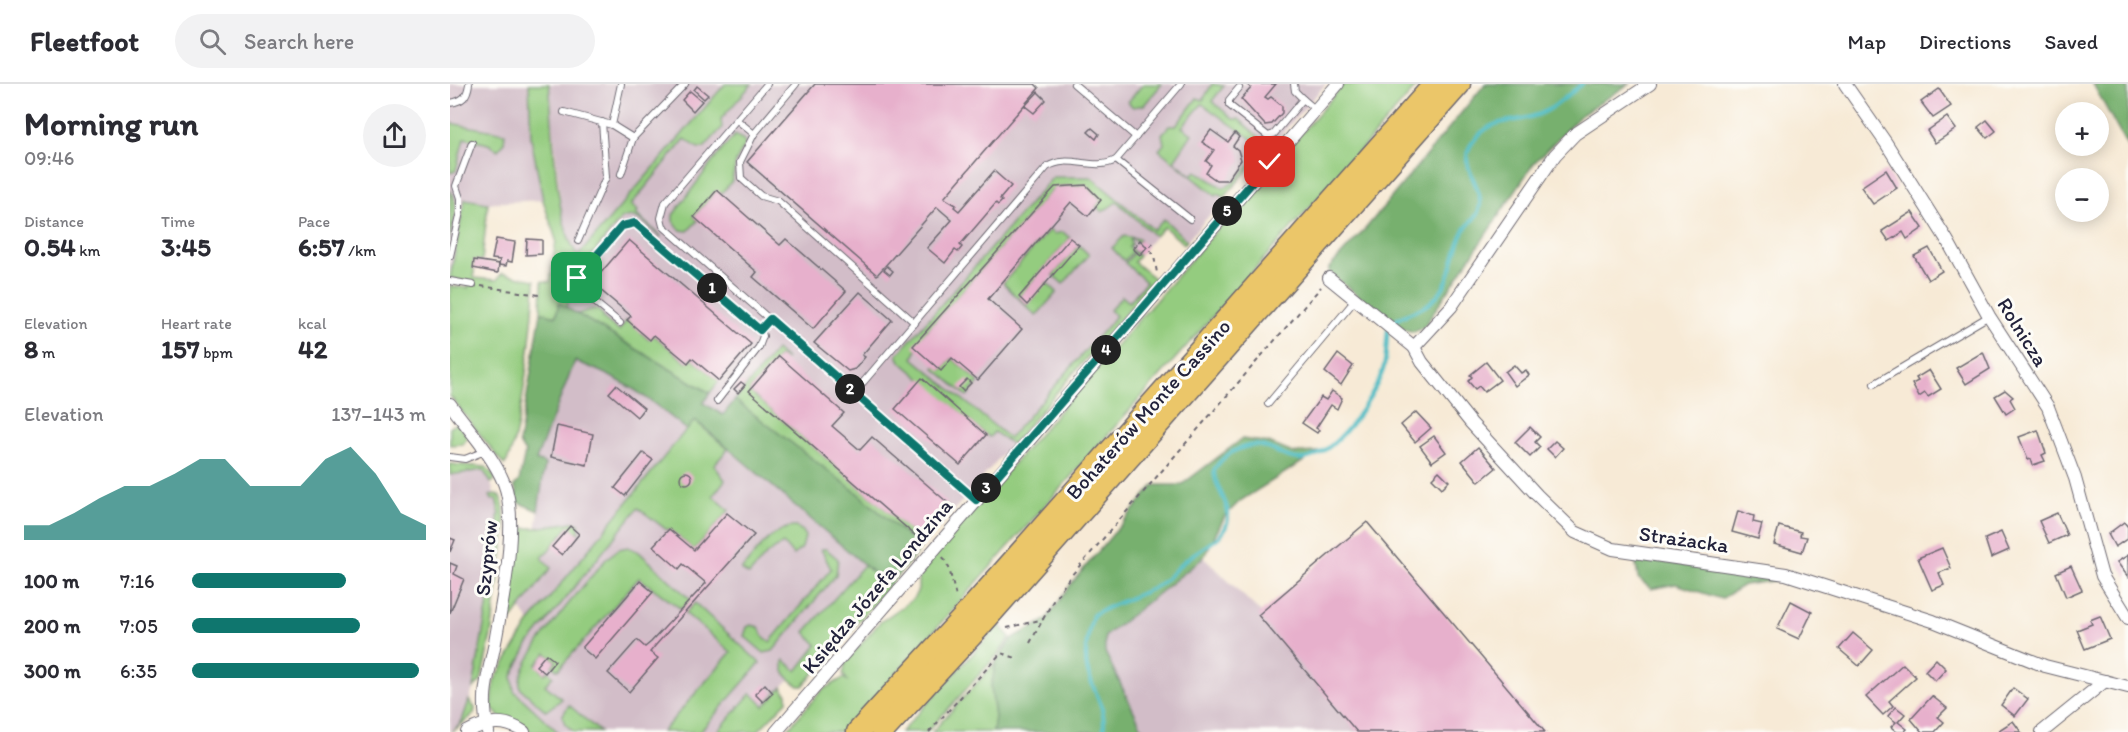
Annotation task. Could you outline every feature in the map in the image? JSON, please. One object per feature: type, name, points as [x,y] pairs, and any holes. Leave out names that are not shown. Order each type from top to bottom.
[{"type":"highway","name":"Bohaterów Monte Cassino","points":[[858,732],[970,610],[1435,84]]},
{"type":"highway","name":"Bohaterów Monte Cassino","points":[[882,732],[976,630],[1459,84]]},
{"type":"street","name":"Księdza Józefa Londzina","points":[[777,732],[1338,84]]},
{"type":"street","points":[[1414,347],[1451,307],[1554,155],[1575,134],[1650,84]]},
{"type":"street","name":"Rolnicza","points":[[1845,84],[1878,131],[1947,240],[1989,316],[2048,407],[2075,478],[2102,576],[2128,618]]},
{"type":"street","name":"Strażacka","points":[[1329,278],[1414,347],[1422,362],[1471,423],[1537,495],[1575,532],[1613,549],[1786,574],[1933,621],[2045,666],[2128,687]]},
{"type":"street","name":"Szyprów","points":[[452,410],[485,451],[504,483],[511,518],[496,638],[483,700],[488,728]]},
{"type":"street","points":[[2042,732],[2105,681]]},
{"type":"street","points":[[468,732],[510,724],[524,732]]},
{"type":"lane","points":[[450,104],[462,100],[467,94],[469,84]]},
{"type":"lane","points":[[612,125],[621,84]]},
{"type":"lane","points":[[621,174],[633,138],[685,84]]},
{"type":"lane","points":[[767,84],[665,203],[661,218],[663,226],[976,500]]},
{"type":"lane","points":[[796,84],[754,134],[740,162],[741,178],[760,196],[778,201],[915,323]]},
{"type":"lane","points":[[1074,84],[1136,137]]},
{"type":"lane","points":[[854,393],[1047,167],[1063,161],[1106,165],[1116,160],[1181,84]]},
{"type":"lane","points":[[1294,84],[1295,91],[1316,110]]},
{"type":"lane","points":[[1239,88],[1229,100],[1229,105],[1268,136],[1274,134],[1303,99]]},
{"type":"lane","points":[[564,112],[612,125],[633,138]]},
{"type":"lane","points":[[737,120],[754,134]]},
{"type":"lane","points":[[578,242],[606,177],[602,122]]},
{"type":"lane","points":[[456,186],[472,143]]},
{"type":"lane","points":[[1116,160],[1190,219]]},
{"type":"lane","points":[[450,180],[456,186],[460,198],[460,212],[450,256]]},
{"type":"lane","points":[[620,323],[580,290],[577,278],[628,222],[635,223],[661,244],[760,330],[763,336],[759,347],[717,401]]},
{"type":"lane","points":[[661,244],[671,233]]},
{"type":"lane","points":[[450,281],[473,285]]},
{"type":"lane","points":[[1268,404],[1356,299]]},
{"type":"lane","points":[[1874,384],[1989,316]]},
{"type":"lane","points":[[760,330],[770,319]]},
{"type":"lane","points":[[450,457],[465,459],[485,451]]},
{"type":"path","points":[[1030,643],[1070,577],[1329,278]]},
{"type":"path","points":[[473,285],[539,295]]},
{"type":"path","points":[[934,549],[947,561],[956,597]]},
{"type":"path","points":[[1007,628],[1044,619]]},
{"type":"path","points":[[929,732],[1001,653],[1018,658]]},
{"type":"shaded area","points":[[450,84],[529,84],[531,138],[543,200],[488,203],[470,200],[457,273],[450,272]]},
{"type":"shaded area","points":[[549,84],[1326,84],[1184,244],[1164,227],[1155,236],[1134,262],[1155,279],[921,548],[856,492],[735,400],[723,415],[556,316],[562,218]]},
{"type":"shaded area","points":[[575,361],[616,377],[643,394],[687,429],[694,420],[874,574],[790,679],[737,732],[553,732],[494,681],[530,622],[519,607],[535,538],[545,464],[536,460]]},
{"type":"shaded area","points":[[483,470],[491,483],[504,526],[475,683],[462,721],[450,732],[450,475]]},
{"type":"shaded area","points":[[1204,557],[1354,704],[1378,732],[1144,732],[1105,652],[1105,636]]},
{"type":"green space","points":[[529,84],[549,84],[559,198],[570,241],[578,256],[725,84],[752,84],[721,119],[722,128],[704,148],[698,148],[685,139],[631,205],[638,211],[636,214],[661,236],[637,218],[621,219],[574,277],[567,308],[559,304],[556,316],[541,312],[542,281],[550,282],[556,240],[543,200],[531,138]]},
{"type":"green space","points":[[1143,84],[1162,84],[1144,105],[1133,107],[1128,102]]},
{"type":"green space","points":[[1212,84],[1224,86],[1212,101],[1233,119],[1239,119],[1266,143],[1273,144],[1267,150],[1202,104],[1182,127],[1192,134],[1174,161],[1192,175],[1196,171],[1223,188],[1233,183],[1257,159],[1224,198],[1218,194],[1216,196],[1159,150],[1164,144],[1162,134],[1169,126],[1176,126],[1197,98],[1203,100]]},
{"type":"green space","points":[[1344,84],[1419,84],[862,712],[842,732],[785,732],[822,690],[843,678],[847,680],[843,674],[846,662],[879,623],[913,599],[918,590],[918,580],[934,555]]},
{"type":"green space","points":[[1485,84],[1629,84],[1581,115],[1534,163],[1424,327],[1414,332],[1400,328],[1329,273],[1329,268],[1366,228]]},
{"type":"green space","points":[[2093,84],[2128,84],[2128,148],[2109,113],[2109,102],[2103,102]]},
{"type":"green space","points":[[450,123],[505,133],[504,143],[498,150],[488,144],[464,138],[456,171],[450,173]]},
{"type":"green space","points":[[735,135],[744,140],[745,145],[736,161],[732,181],[721,194],[716,191],[694,217],[698,220],[688,231],[680,230],[673,221],[673,215],[710,164]]},
{"type":"green space","points":[[1053,177],[1091,177],[1154,230],[1164,219],[1187,241],[1184,244],[1164,227],[1155,236],[1117,202],[1102,212],[1096,206],[1101,200],[1086,185],[1055,187],[924,334],[913,358],[1009,438],[1116,316],[1110,310],[1122,296],[1129,302],[1146,282],[1125,263],[1135,252],[1139,256],[1134,262],[1155,279],[1012,444],[994,432],[990,437],[986,435],[900,361],[897,355]]},
{"type":"green space","points":[[450,190],[456,208],[450,240]]},
{"type":"green space","points":[[465,199],[488,203],[482,261],[474,260],[474,278],[497,280],[502,273],[535,280],[521,407],[516,434],[504,465],[450,396],[450,286],[468,288],[470,282],[450,278]]},
{"type":"green space","points":[[1049,230],[1054,234],[1063,232],[1070,238],[1019,297],[1027,305],[1046,282],[1057,292],[1036,316],[1003,283]]},
{"type":"green space","points":[[1124,236],[1140,239],[1138,243],[1132,238],[1130,241],[1132,244],[1129,247],[1133,251],[1124,261],[1112,248]]},
{"type":"green space","points":[[1079,245],[1089,255],[1063,284],[1053,275]]},
{"type":"green space","points":[[559,303],[710,393],[703,403],[723,415],[735,400],[856,492],[921,548],[889,586],[695,420],[687,430],[634,390],[608,375],[575,361],[536,460],[545,464],[538,511],[512,500],[517,493],[514,486],[519,481],[525,453],[519,443],[541,312],[556,316]]},
{"type":"green space","points":[[597,309],[604,316],[603,318],[619,331],[627,320],[649,340],[654,335],[687,363],[692,358],[719,381],[710,393],[577,314]]},
{"type":"green space","points":[[776,350],[787,360],[779,356],[749,391],[921,540],[917,544],[856,492],[735,400]]},
{"type":"green space","points":[[952,358],[979,382],[967,396],[934,368],[936,366],[942,370]]},
{"type":"green space","points":[[694,420],[728,449],[714,465],[725,480],[713,496],[729,510],[694,550],[669,529],[667,530],[638,508],[528,645],[512,676],[514,691],[558,732],[533,732],[500,718],[492,708],[494,681],[530,622]]},
{"type":"green space","points":[[457,423],[468,437],[463,444],[450,445],[450,428]]},
{"type":"green space","points":[[1242,439],[1269,443],[1293,453],[1318,452],[1240,501],[1225,516],[1204,557],[1105,636],[1105,652],[1144,732],[993,732],[995,717],[991,687],[996,662],[1011,639],[1046,620],[1071,584],[1154,485],[1181,485]]},
{"type":"green space","points":[[450,464],[486,467],[495,477],[494,481],[491,483],[483,470],[450,475]]},
{"type":"green space","points":[[495,494],[500,496],[504,508],[505,531],[491,635],[481,681],[473,688],[499,540],[498,516],[500,515],[496,499],[492,500],[490,496]]},
{"type":"green space","points":[[572,522],[579,524],[579,534],[569,526],[542,558],[551,568],[513,618],[503,627],[519,528],[536,528]]},
{"type":"green space","points":[[796,527],[803,531],[805,537],[802,548],[793,555],[783,543],[767,554],[749,575],[741,570],[772,536],[788,528]]},
{"type":"green space","points":[[628,547],[639,552],[691,600],[681,609],[639,578],[558,670],[552,666],[556,661],[546,653],[536,665],[545,674],[548,671],[553,676],[545,685],[562,699],[546,711],[520,688],[521,676],[528,660],[554,622],[607,558],[619,549]]},
{"type":"green space","points":[[821,549],[826,549],[838,559],[836,575],[773,651],[764,653],[744,636],[747,627],[751,625],[759,627],[763,636],[770,642],[831,569]]},
{"type":"green space","points":[[1635,558],[1785,579],[1744,585],[1721,599],[1676,584],[1651,589],[1638,578]]},
{"type":"green space","points":[[864,565],[889,586],[803,686],[799,686],[784,672],[784,660],[797,671],[817,645],[805,632]]},
{"type":"green space","points":[[695,603],[760,663],[700,732],[662,732],[731,652],[685,613]]},
{"type":"green space","points":[[999,625],[1010,637],[1000,652],[927,732],[901,732]]},
{"type":"green space","points":[[996,662],[991,687],[995,717],[993,732],[932,732]]},
{"type":"green space","points":[[782,687],[787,694],[787,701],[757,732],[717,732],[751,693],[764,706]]},
{"type":"green space","points":[[469,700],[475,708],[474,714],[452,732],[462,721]]},
{"type":"green space","points":[[569,705],[600,732],[574,732],[565,724],[562,716]]},
{"type":"building","points":[[815,84],[1035,84],[1039,88],[944,198],[956,205],[954,207],[959,211],[994,171],[1011,186],[1000,199],[1002,201],[998,205],[996,203],[960,245],[962,247],[958,252],[955,250],[945,263],[927,248],[952,220],[937,207],[877,275],[747,162]]},
{"type":"building","points":[[1246,84],[1276,84],[1265,97],[1268,99],[1271,97],[1282,106],[1282,113],[1272,124],[1265,125],[1241,99],[1251,88]]},
{"type":"building","points":[[697,86],[708,95],[704,99],[694,90]]},
{"type":"building","points":[[1939,89],[1951,106],[1933,118],[1921,102]]},
{"type":"building","points":[[690,91],[702,101],[693,111],[682,100]]},
{"type":"building","points":[[1038,92],[1046,100],[1034,113],[1025,106]]},
{"type":"building","points":[[1947,117],[1956,129],[1935,143],[1927,131]]},
{"type":"building","points":[[1987,120],[1996,131],[1987,138],[1978,127]]},
{"type":"building","points":[[1092,128],[1099,134],[1096,139],[1088,132]]},
{"type":"building","points":[[1211,130],[1228,142],[1235,133],[1239,137],[1233,146],[1238,150],[1241,160],[1227,180],[1216,180],[1206,173],[1211,165],[1206,161],[1214,150],[1202,142]]},
{"type":"building","points":[[1886,170],[1897,188],[1873,204],[1861,187]]},
{"type":"building","points":[[1086,185],[1101,200],[1088,216],[1071,202],[988,299],[1022,329],[978,380],[952,358],[941,371],[913,346],[1055,187]]},
{"type":"building","points":[[717,190],[780,245],[786,239],[846,291],[813,329],[753,277],[757,272],[694,217]]},
{"type":"building","points":[[1912,212],[1923,228],[1907,239],[1903,232],[1889,241],[1882,231]]},
{"type":"building","points":[[1070,238],[1079,245],[1027,305],[1019,297]]},
{"type":"building","points":[[496,239],[515,242],[512,262],[507,261],[506,266],[499,265],[500,260],[492,259]]},
{"type":"building","points":[[527,239],[542,240],[542,254],[526,255]]},
{"type":"building","points":[[629,240],[751,344],[719,381],[692,358],[688,363],[654,335],[650,340],[627,320],[631,316],[592,283]]},
{"type":"building","points":[[1140,240],[1147,247],[1140,255],[1133,249]]},
{"type":"building","points":[[1929,248],[1942,271],[1928,280],[1914,256]]},
{"type":"building","points":[[474,260],[499,264],[498,273],[473,268]]},
{"type":"building","points":[[887,266],[893,271],[890,275],[884,270]]},
{"type":"building","points":[[860,292],[892,320],[862,355],[865,357],[855,369],[848,371],[814,343]]},
{"type":"building","points":[[1983,352],[1990,369],[1966,384],[1956,368]]},
{"type":"building","points":[[1338,354],[1353,366],[1341,385],[1325,372]]},
{"type":"building","points":[[779,356],[844,413],[832,426],[860,450],[872,437],[947,502],[917,537],[749,391]]},
{"type":"building","points":[[1486,362],[1500,380],[1484,392],[1479,386],[1475,389],[1468,381],[1472,377],[1470,375]]},
{"type":"building","points":[[1514,365],[1521,373],[1526,370],[1529,375],[1515,386],[1505,372]]},
{"type":"building","points":[[1929,370],[1941,389],[1928,397],[1925,393],[1919,397],[1912,384],[1918,381],[1916,378]]},
{"type":"building","points":[[922,378],[986,435],[960,465],[895,409]]},
{"type":"building","points":[[967,379],[971,383],[963,391],[959,387]]},
{"type":"building","points":[[741,382],[745,385],[738,393],[734,389]]},
{"type":"building","points":[[616,385],[644,408],[637,417],[609,393]]},
{"type":"building","points":[[2005,390],[2013,397],[2010,399],[2015,408],[2006,414],[1995,396]]},
{"type":"building","points":[[1332,391],[1342,398],[1337,409],[1331,405],[1316,428],[1319,430],[1317,433],[1302,423],[1321,397],[1326,400]]},
{"type":"building","points":[[1416,412],[1431,428],[1415,442],[1401,425]]},
{"type":"building","points":[[557,426],[593,434],[587,465],[551,457]]},
{"type":"building","points":[[1530,427],[1540,437],[1535,442],[1540,447],[1530,457],[1515,442]]},
{"type":"building","points":[[2038,430],[2046,453],[2042,455],[2045,461],[2033,465],[2031,459],[2028,460],[2019,437]]},
{"type":"building","points":[[1434,436],[1446,452],[1432,462],[1420,446]]},
{"type":"building","points":[[1555,441],[1563,448],[1555,457],[1547,449]]},
{"type":"building","points":[[1478,447],[1496,468],[1479,482],[1462,461]]},
{"type":"building","points":[[643,453],[653,460],[625,496],[615,488]]},
{"type":"building","points":[[1439,471],[1449,481],[1442,488],[1432,478]]},
{"type":"building","points":[[688,472],[691,473],[691,483],[684,484],[681,483],[680,476],[681,473]]},
{"type":"building","points":[[1738,511],[1754,516],[1753,522],[1762,524],[1758,539],[1732,532]]},
{"type":"building","points":[[727,513],[754,535],[650,652],[658,658],[629,692],[608,673],[637,640],[645,647],[651,642],[706,583],[683,564],[679,569],[653,546],[669,529],[694,550]]},
{"type":"building","points":[[2057,513],[2067,535],[2049,543],[2039,521]]},
{"type":"building","points":[[1367,522],[1545,732],[1357,732],[1258,615]]},
{"type":"building","points":[[2124,522],[2128,527],[2128,538],[2115,547],[2108,534]]},
{"type":"building","points":[[570,526],[579,534],[562,555],[552,547]]},
{"type":"building","points":[[1779,526],[1801,532],[1800,536],[1807,537],[1802,552],[1774,544]]},
{"type":"building","points":[[2001,532],[2009,550],[1991,558],[1985,539]]},
{"type":"building","points":[[450,538],[455,540],[450,552]]},
{"type":"building","points":[[1942,548],[1951,568],[1939,573],[1944,585],[1932,590],[1918,558]]},
{"type":"building","points":[[2128,555],[2128,577],[2117,562]]},
{"type":"building","points":[[450,563],[457,566],[454,574],[464,579],[450,613]]},
{"type":"building","points":[[2071,566],[2082,590],[2066,597],[2056,573]]},
{"type":"building","points":[[640,581],[653,592],[595,659],[582,648]]},
{"type":"building","points":[[1791,601],[1812,612],[1799,639],[1777,629]]},
{"type":"building","points":[[2100,616],[2110,639],[2085,649],[2077,630],[2092,624],[2090,620]]},
{"type":"building","points":[[1853,633],[1873,650],[1859,666],[1839,649]]},
{"type":"building","points":[[546,654],[555,661],[545,673],[536,666]]},
{"type":"building","points":[[1936,659],[1946,669],[1935,681],[1925,671]]},
{"type":"building","points":[[1903,664],[1916,677],[1889,701],[1893,706],[1883,715],[1866,697]]},
{"type":"building","points":[[765,684],[773,693],[763,702],[755,694]]},
{"type":"building","points":[[2013,688],[2028,699],[2015,716],[2001,705]]},
{"type":"building","points":[[1932,696],[1947,708],[1938,717],[1944,722],[1935,732],[1922,732],[1911,719]]},
{"type":"building","points":[[1896,707],[1905,714],[1898,722],[1907,729],[1904,732],[1897,732],[1891,727],[1896,722],[1888,716]]},
{"type":"building","points":[[2013,721],[2021,732],[2000,732],[1999,730]]},
{"type":"waterway","points":[[1392,323],[1427,305],[1439,294],[1448,277],[1464,231],[1479,209],[1479,193],[1467,158],[1472,143],[1487,128],[1495,124],[1527,118],[1549,109],[1582,84]]},
{"type":"waterway","points":[[1104,732],[1101,707],[1086,659],[1089,628],[1093,615],[1160,584],[1183,562],[1223,532],[1227,525],[1228,512],[1216,483],[1214,470],[1228,455],[1255,445],[1264,446],[1285,456],[1303,459],[1328,448],[1340,437],[1362,410],[1378,382],[1386,355],[1388,329]]},
{"type":"route","points":[[577,278],[622,226],[628,222],[635,223],[760,330],[770,319],[976,500],[1270,162]]}]
